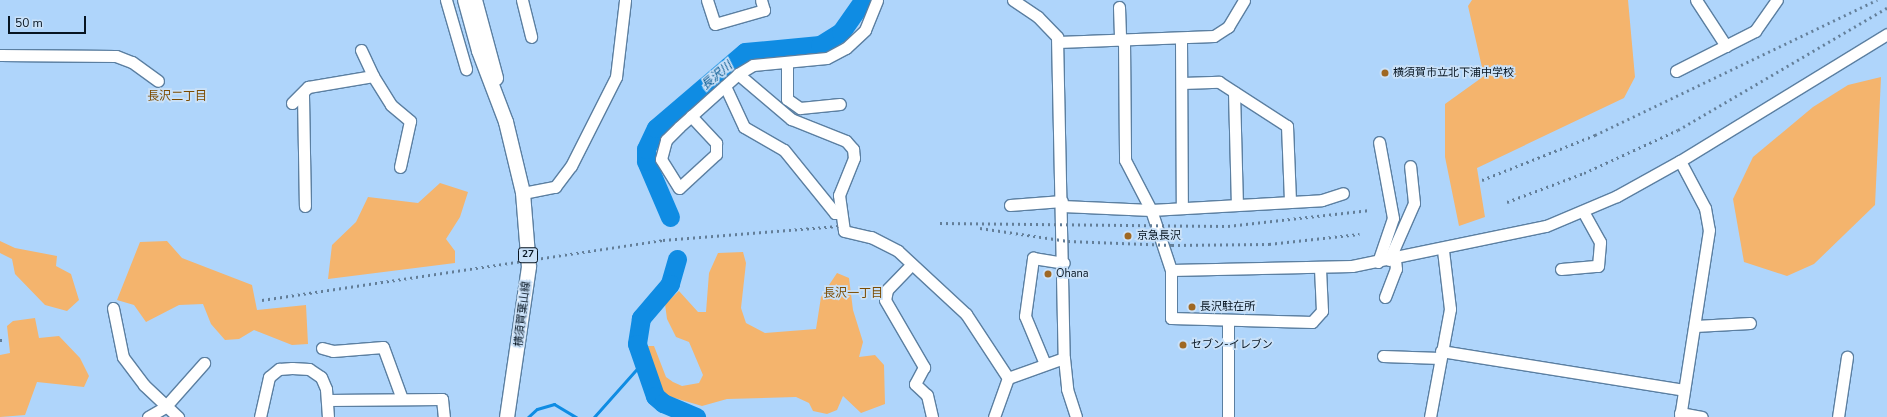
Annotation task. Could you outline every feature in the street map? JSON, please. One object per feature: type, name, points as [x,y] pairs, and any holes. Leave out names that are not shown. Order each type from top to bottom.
[{"type":"main road","name":"横須賀葉山線","points":[[465,0],[479,51],[498,94]]},
{"type":"main road","name":"横須賀葉山線","points":[[475,0],[493,58],[498,94],[523,193],[529,267],[509,416]]},
{"type":"street","points":[[446,0],[466,69]]},
{"type":"street","points":[[522,0],[532,37]]},
{"type":"street","points":[[523,193],[555,187],[574,161],[616,77],[625,0]]},
{"type":"street","points":[[707,0],[715,24],[764,10],[761,0]]},
{"type":"street","points":[[691,116],[716,143],[716,154],[680,188],[664,169],[661,150],[691,116],[738,74],[753,65],[827,58],[846,48],[865,30],[877,0]]},
{"type":"street","points":[[1058,42],[1181,40],[1214,36],[1228,27],[1244,0]]},
{"type":"street","points":[[1696,0],[1726,46]]},
{"type":"street","points":[[1676,71],[1755,31],[1777,0]]},
{"type":"street","points":[[1016,1],[1049,26],[1058,42],[1064,263],[1064,358],[1066,389],[1076,417]]},
{"type":"street","points":[[1119,7],[1122,40],[1125,160],[1151,210],[1171,270],[1171,318],[1228,321],[1312,322],[1319,319],[1322,311],[1320,269]]},
{"type":"street","points":[[1171,270],[1320,269],[1388,260],[1443,250],[1519,233],[1583,212],[1680,161],[1887,34]]},
{"type":"street","points":[[1181,40],[1182,207]]},
{"type":"street","points":[[361,50],[373,76],[391,105],[410,121],[400,167]]},
{"type":"street","points":[[0,55],[116,56],[132,62],[158,81]]},
{"type":"street","points":[[787,62],[787,99],[800,108],[840,104]]},
{"type":"street","points":[[738,74],[791,119],[828,132],[853,149],[854,158],[839,195],[846,233],[884,242],[966,314],[1008,378]]},
{"type":"street","points":[[292,103],[303,95],[308,87],[373,76]]},
{"type":"street","points":[[1182,83],[1219,82],[1287,126],[1290,202]]},
{"type":"street","points":[[725,86],[744,127],[784,150],[830,203],[835,213],[843,213]]},
{"type":"street","points":[[1234,92],[1237,204]]},
{"type":"street","points":[[303,95],[306,206]]},
{"type":"street","points":[[1379,142],[1393,218],[1388,260],[1396,269],[1385,298]]},
{"type":"street","points":[[1680,161],[1705,208],[1709,230],[1680,415],[1702,417]]},
{"type":"street","points":[[1388,260],[1414,203],[1410,166]]},
{"type":"street","points":[[1010,205],[1062,204],[1151,210],[1322,200],[1343,193]]},
{"type":"street","points":[[1561,269],[1598,266],[1600,242],[1583,212]]},
{"type":"street","points":[[1430,417],[1450,296],[1443,250]]},
{"type":"street","points":[[1045,364],[1025,316],[1033,258],[1064,263]]},
{"type":"street","points":[[911,265],[887,290],[885,300],[924,367],[915,384],[927,396],[932,417]]},
{"type":"street","points":[[113,308],[123,357],[165,407],[178,417]]},
{"type":"street","points":[[1228,321],[1228,417]]},
{"type":"street","points":[[1695,326],[1750,323]]},
{"type":"street","points":[[322,348],[333,351],[384,347],[402,399]]},
{"type":"street","points":[[1383,356],[1441,354],[1684,390]]},
{"type":"street","points":[[1838,417],[1847,357]]},
{"type":"street","points":[[994,417],[1008,378],[1064,358]]},
{"type":"street","points":[[148,417],[165,407],[204,363]]},
{"type":"street","points":[[260,417],[269,377],[279,369],[309,369],[321,377],[327,400],[328,417]]},
{"type":"street","points":[[327,400],[442,399],[444,417]]},
{"type":"shaded area","points":[[1472,0],[1628,0],[1635,77],[1624,98],[1477,168],[1485,217],[1459,226],[1445,157],[1445,104],[1484,76],[1468,6]]},
{"type":"shaded area","points":[[1881,77],[1875,205],[1814,264],[1787,276],[1744,262],[1733,199],[1753,157],[1813,107],[1848,85]]},
{"type":"shaded area","points":[[440,183],[468,192],[460,217],[446,239],[455,251],[455,263],[328,279],[332,245],[356,222],[368,197],[418,203]]},
{"type":"shaded area","points":[[0,241],[15,248],[57,256],[56,266],[71,274],[79,300],[67,311],[45,305],[15,274],[12,259],[0,253]]},
{"type":"shaded area","points":[[167,241],[182,258],[252,285],[257,310],[306,305],[308,344],[292,345],[254,330],[239,339],[225,340],[211,324],[203,304],[179,305],[146,322],[134,305],[117,300],[140,242]]},
{"type":"shaded area","points":[[743,252],[746,263],[741,308],[746,323],[765,333],[816,329],[821,297],[837,273],[849,278],[853,310],[863,342],[859,357],[875,355],[884,365],[885,404],[861,413],[843,396],[837,410],[827,414],[813,411],[809,403],[796,397],[727,399],[702,406],[661,394],[654,379],[647,346],[654,346],[666,377],[673,382],[682,386],[699,383],[703,375],[689,342],[676,337],[667,319],[665,304],[679,291],[698,312],[706,312],[709,273],[718,253]]},
{"type":"shaded area","points":[[35,318],[39,338],[59,336],[80,358],[89,376],[84,387],[37,382],[25,415],[0,417],[0,355],[10,353],[7,326],[13,321]]},
{"type":"waterway","name":"長沢川","points":[[670,217],[646,161],[646,149],[656,128],[745,52],[820,45],[841,32],[863,0]]},
{"type":"waterway","name":"長沢川","points":[[677,259],[670,284],[641,318],[637,344],[655,396],[663,403],[696,417]]},
{"type":"waterway","points":[[594,417],[642,363]]},
{"type":"waterway","points":[[528,417],[537,409],[554,404],[576,417]]},
{"type":"railway","points":[[1482,180],[1595,135],[1877,0]]},
{"type":"railway","points":[[1507,202],[1584,173],[1678,130],[1887,8]]},
{"type":"railway","points":[[940,223],[1228,226],[1370,210]]},
{"type":"railway","points":[[262,300],[663,240],[838,226]]},
{"type":"railway","points":[[980,228],[1068,241],[1172,245],[1269,244],[1359,234]]},
{"type":"railway","points":[[0,340],[5,340]]},
{"type":"place","name":"横須賀市立北下浦中学校","points":[[1385,73]]},
{"type":"place","name":"京急長沢","points":[[1128,236]]},
{"type":"place","name":"Ohana","points":[[1048,274]]},
{"type":"place","name":"長沢駐在所","points":[[1192,307]]},
{"type":"place","name":"セブン-イレブン","points":[[1183,345]]},
{"type":"district","name":"長沢二丁目","points":[[177,97]]},
{"type":"district","name":"長沢一丁目","points":[[853,294]]}]
